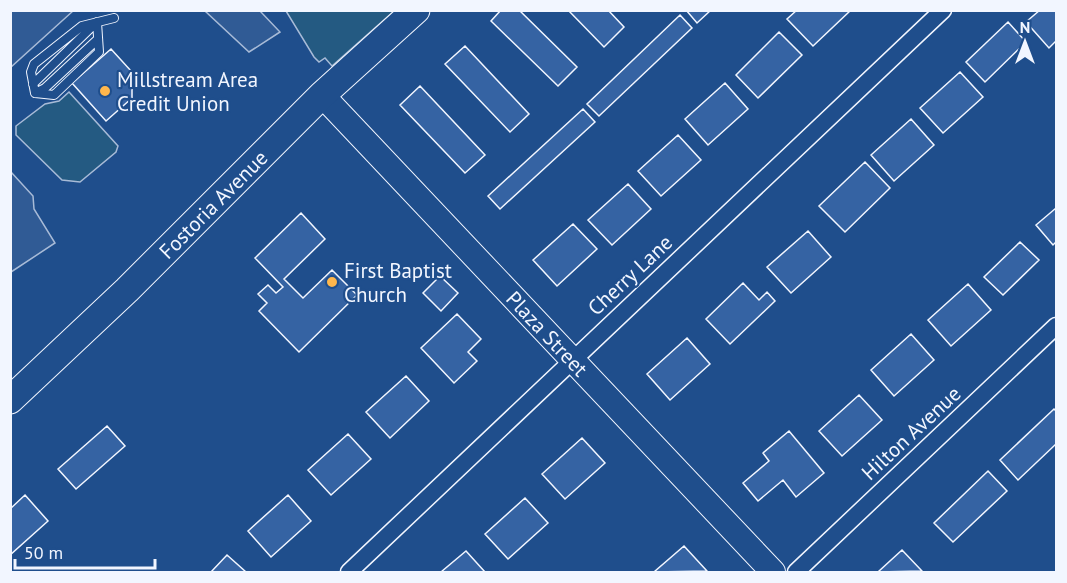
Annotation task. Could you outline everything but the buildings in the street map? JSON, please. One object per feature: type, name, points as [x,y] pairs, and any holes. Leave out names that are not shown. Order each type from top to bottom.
[{"type":"main road","name":"Fostoria Avenue","points":[[10,400],[127,290],[322,95],[416,10]]},
{"type":"street","name":"Cherry Lane","points":[[349,573],[943,10]]},
{"type":"street","name":"Plaza Street","points":[[322,95],[773,573]]},
{"type":"street","name":"Hilton Avenue","points":[[796,573],[1056,326]]},
{"type":"lane","points":[[34,88],[31,72],[34,63],[82,26],[114,18]]},
{"type":"lane","points":[[34,88],[45,88],[98,39],[97,22]]},
{"type":"lane","points":[[34,88],[97,22]]},
{"type":"shaded area","points":[[11,10],[73,10],[73,11],[11,67]]},
{"type":"shaded area","points":[[205,11],[260,11],[280,32],[249,52]]},
{"type":"shaded area","points":[[286,11],[394,11],[332,66],[325,58],[319,62],[314,57]]},
{"type":"shaded area","points":[[69,92],[118,146],[116,152],[80,182],[62,180],[16,135],[16,126],[45,104],[59,101]]},
{"type":"shaded area","points":[[11,172],[33,196],[34,209],[55,243],[11,272]]},
{"type":"place","name":"Millstream Area Credit Union","points":[[105,91]]},
{"type":"place","name":"First Baptist Church","points":[[332,282]]}]
